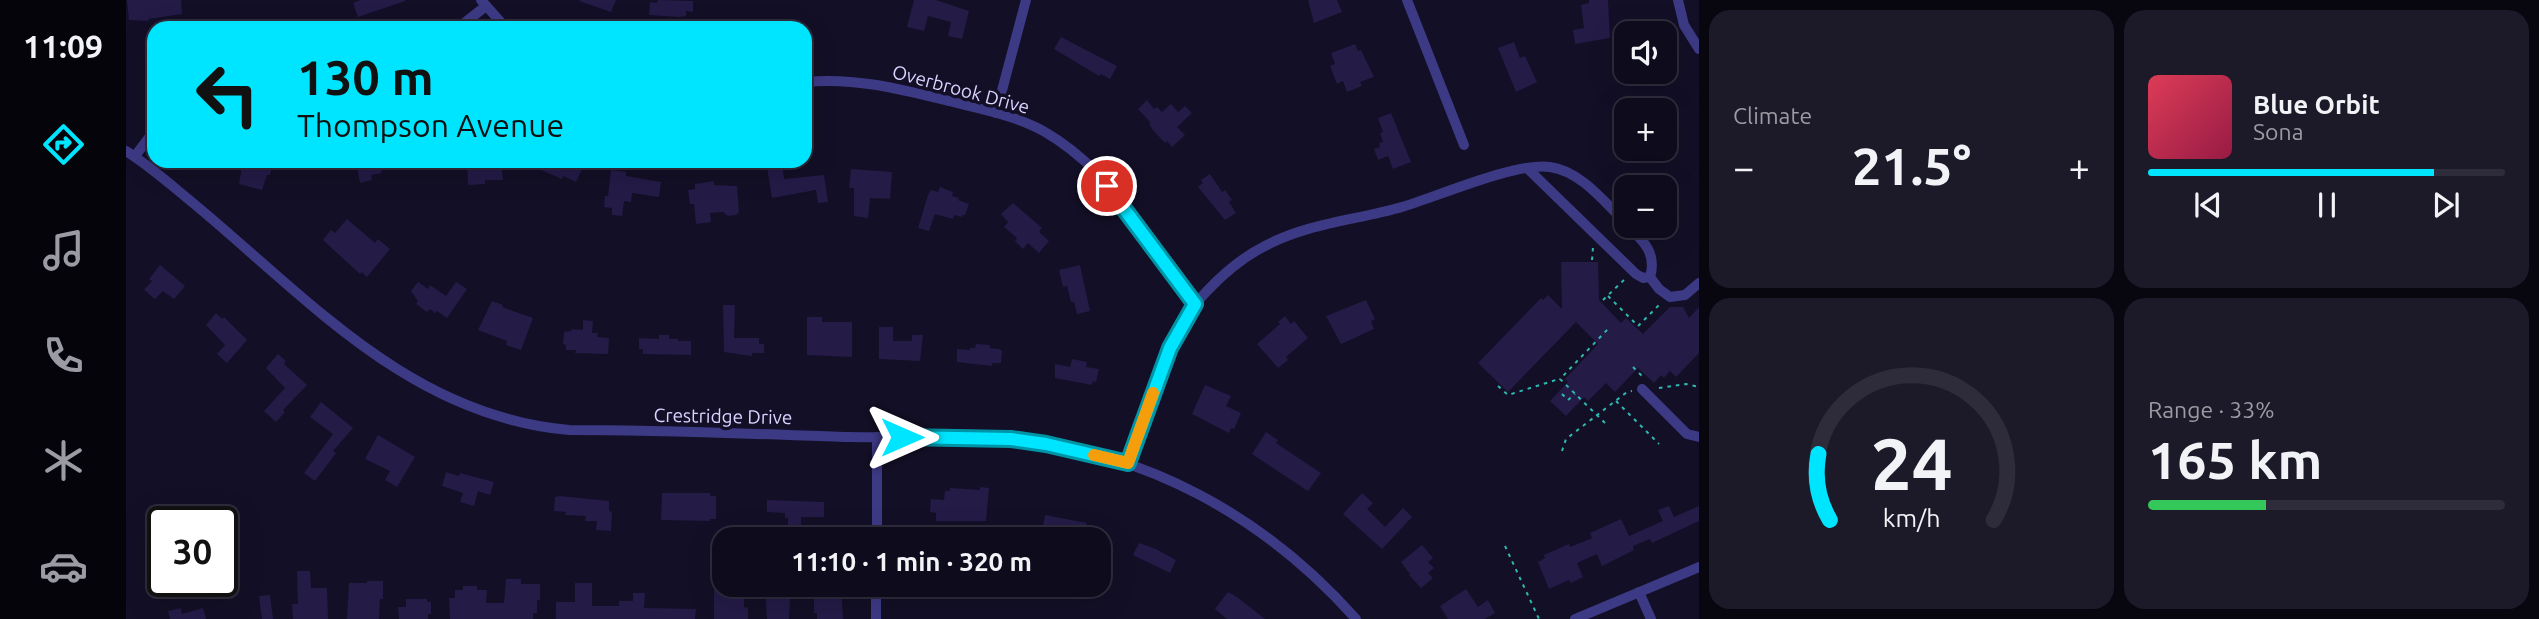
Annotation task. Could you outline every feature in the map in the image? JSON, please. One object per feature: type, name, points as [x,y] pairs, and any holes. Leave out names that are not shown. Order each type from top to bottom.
[{"type":"street","points":[[996,113],[1026,0]]},
{"type":"street","points":[[1407,0],[1464,145]]},
{"type":"street","points":[[1678,0],[1684,25],[1699,49]]},
{"type":"street","points":[[465,21],[484,3],[500,21]]},
{"type":"street","name":"Overbrook Drive","points":[[812,82],[865,82],[996,113],[1044,132],[1083,159],[1118,200],[1195,304]]},
{"type":"street","points":[[131,153],[147,138]]},
{"type":"street","name":"Crestridge Drive","points":[[131,153],[147,166]]},
{"type":"street","points":[[1128,463],[1170,348],[1195,304],[1232,268],[1265,246],[1294,233],[1402,207],[1527,168],[1551,167],[1568,173],[1585,184],[1614,212]]},
{"type":"street","name":"Crestridge Drive","points":[[150,168],[242,243],[366,350],[435,392],[490,416],[538,428],[569,430],[1011,439],[1046,444],[1128,463],[1196,492],[1255,527],[1323,584],[1356,619]]},
{"type":"street","points":[[1527,168],[1632,271],[1643,278],[1650,277]]},
{"type":"street","points":[[1641,238],[1651,253],[1653,266],[1650,277]]},
{"type":"street","points":[[1650,277],[1659,289],[1676,298],[1685,295],[1699,283]]},
{"type":"street","points":[[1642,389],[1688,434],[1699,437]]},
{"type":"street","points":[[877,438],[877,527]]},
{"type":"street","points":[[1575,619],[1699,568]]},
{"type":"street","points":[[1639,593],[1651,619]]},
{"type":"street","points":[[876,597],[876,619]]},
{"type":"path","points":[[1603,300],[1632,271]]},
{"type":"path","points":[[1608,296],[1638,326],[1668,296]]},
{"type":"path","points":[[1498,386],[1508,395],[1560,379],[1608,329]]},
{"type":"path","points":[[1560,379],[1605,423]]},
{"type":"path","points":[[1562,451],[1566,439],[1627,392],[1686,384],[1699,387]]},
{"type":"path","points":[[1562,394],[1569,400],[1575,394]]},
{"type":"path","points":[[1616,401],[1659,444]]},
{"type":"path","points":[[1505,546],[1539,619]]},
{"type":"building","points":[[127,0],[181,0],[182,14],[148,19],[149,21],[129,20]]},
{"type":"building","points":[[360,0],[405,1],[358,17],[353,3]]},
{"type":"building","points":[[616,0],[611,12],[579,1]]},
{"type":"building","points":[[658,0],[693,1],[693,12],[686,11],[686,16],[679,17],[649,15],[650,2],[657,3]]},
{"type":"building","points":[[914,0],[936,0],[969,11],[962,39],[948,36],[951,22],[928,16],[924,31],[907,27]]},
{"type":"building","points":[[1308,0],[1337,0],[1342,12],[1314,23]]},
{"type":"building","points":[[1589,0],[1608,0],[1610,38],[1575,44],[1573,30],[1584,28],[1581,5],[1589,3]]},
{"type":"building","points":[[1061,37],[1117,66],[1110,79],[1101,74],[1099,76],[1054,49]]},
{"type":"building","points":[[1514,42],[1520,58],[1525,56],[1537,82],[1516,92],[1498,48]]},
{"type":"building","points":[[1355,44],[1358,51],[1361,50],[1374,77],[1360,82],[1362,86],[1347,92],[1343,81],[1337,84],[1330,66],[1335,64],[1331,53]]},
{"type":"building","points":[[1147,100],[1154,109],[1157,107],[1162,112],[1171,104],[1178,112],[1185,106],[1192,113],[1177,127],[1185,135],[1172,147],[1153,130],[1149,124],[1151,123],[1138,109]]},
{"type":"building","points":[[1391,113],[1411,162],[1393,169],[1388,156],[1378,160],[1374,149],[1380,147],[1379,143],[1383,142],[1378,118]]},
{"type":"building","points":[[242,168],[272,168],[262,190],[239,184]]},
{"type":"building","points":[[357,168],[381,168],[382,173],[371,175],[372,180],[360,183]]},
{"type":"building","points":[[467,168],[502,168],[503,180],[485,180],[485,184],[468,185]]},
{"type":"building","points":[[536,168],[582,169],[576,182],[563,176],[562,179]]},
{"type":"building","points":[[767,168],[783,168],[784,179],[824,175],[828,202],[818,203],[816,190],[772,198]]},
{"type":"building","points":[[851,169],[892,172],[890,199],[870,198],[868,218],[854,216],[854,188],[849,188]]},
{"type":"building","points":[[611,170],[626,172],[626,176],[661,182],[659,197],[632,193],[631,202],[624,201],[622,216],[612,215],[612,208],[604,207]]},
{"type":"building","points":[[1210,174],[1222,192],[1225,190],[1232,200],[1229,202],[1236,213],[1225,220],[1198,187],[1203,183],[1201,180]]},
{"type":"building","points":[[714,181],[714,185],[737,186],[739,212],[728,216],[723,212],[710,213],[711,222],[696,224],[694,204],[690,204],[688,190],[695,189],[695,184]]},
{"type":"building","points":[[940,187],[953,192],[952,196],[969,204],[965,215],[954,215],[953,219],[935,214],[929,231],[918,228],[928,195],[931,190],[938,192]]},
{"type":"building","points":[[1013,203],[1042,228],[1039,232],[1049,241],[1039,253],[1028,243],[1023,249],[1015,241],[1017,238],[1004,227],[1008,222],[1001,214]]},
{"type":"building","points":[[347,219],[375,243],[378,239],[390,249],[367,277],[362,272],[360,274],[323,240],[331,230],[335,233]]},
{"type":"building","points":[[1561,262],[1598,262],[1599,300],[1621,323],[1626,318],[1643,334],[1670,307],[1683,307],[1689,318],[1699,307],[1699,353],[1676,377],[1670,371],[1664,378],[1661,375],[1654,383],[1638,368],[1615,392],[1606,383],[1588,401],[1584,397],[1566,416],[1550,401],[1568,382],[1565,379],[1598,344],[1576,322],[1508,392],[1478,363],[1541,298],[1543,300],[1548,295],[1562,309]]},
{"type":"building","points":[[160,265],[185,286],[174,299],[163,291],[155,299],[144,290]]},
{"type":"building","points":[[1080,265],[1090,311],[1077,314],[1067,286],[1063,287],[1059,270]]},
{"type":"building","points":[[418,282],[428,289],[430,285],[446,296],[456,282],[467,289],[447,318],[437,311],[435,313],[430,309],[427,312],[416,304],[418,301],[411,291]]},
{"type":"building","points":[[1366,300],[1375,319],[1371,321],[1374,329],[1341,344],[1326,316]]},
{"type":"building","points":[[492,301],[533,318],[521,350],[506,345],[507,341],[478,330]]},
{"type":"building","points":[[723,305],[735,305],[734,338],[759,338],[759,344],[764,344],[764,353],[752,353],[752,356],[724,352]]},
{"type":"building","points":[[216,313],[222,319],[224,317],[247,340],[227,363],[217,354],[225,345],[206,325]]},
{"type":"building","points":[[1285,316],[1291,324],[1294,321],[1308,338],[1286,357],[1288,360],[1278,368],[1257,344],[1280,324],[1278,322]]},
{"type":"building","points":[[807,317],[822,317],[822,322],[852,322],[852,357],[807,355]]},
{"type":"building","points":[[583,320],[593,321],[592,333],[598,333],[597,337],[609,338],[608,354],[575,353],[576,350],[566,350],[566,345],[563,344],[564,332],[572,329],[583,330]]},
{"type":"building","points":[[879,327],[893,327],[893,341],[912,341],[912,335],[923,335],[920,361],[879,359]]},
{"type":"building","points":[[659,335],[669,335],[669,339],[678,341],[691,341],[691,355],[643,354],[643,349],[639,349],[639,338],[659,339]]},
{"type":"building","points":[[976,344],[990,345],[990,348],[1002,351],[1001,363],[992,363],[992,366],[957,362],[957,349],[970,350],[975,348]]},
{"type":"building","points":[[278,354],[286,361],[284,364],[307,385],[283,410],[285,412],[276,422],[264,411],[285,388],[266,368]]},
{"type":"building","points":[[1072,359],[1087,362],[1086,367],[1099,369],[1096,382],[1093,381],[1092,385],[1055,378],[1055,364],[1070,367]]},
{"type":"building","points":[[1205,385],[1231,396],[1226,406],[1241,413],[1234,429],[1231,428],[1229,433],[1192,414]]},
{"type":"building","points":[[321,402],[353,428],[333,451],[336,453],[315,481],[304,473],[333,434],[310,417]]},
{"type":"building","points":[[1266,432],[1278,440],[1276,443],[1321,473],[1308,491],[1252,454]]},
{"type":"building","points":[[378,435],[415,457],[397,487],[385,480],[390,471],[365,459]]},
{"type":"building","points":[[446,472],[494,482],[490,495],[478,491],[474,506],[460,502],[463,493],[442,486]]},
{"type":"building","points":[[980,487],[989,488],[986,521],[936,521],[936,513],[930,512],[931,499],[944,500],[945,491],[950,491],[950,488],[980,490]]},
{"type":"building","points":[[662,493],[710,493],[710,496],[716,496],[716,519],[661,520]]},
{"type":"building","points":[[1362,493],[1373,503],[1367,509],[1385,527],[1403,508],[1412,517],[1382,549],[1343,514]]},
{"type":"building","points":[[555,497],[609,501],[609,511],[612,512],[611,531],[596,530],[597,521],[585,521],[586,516],[565,515],[566,512],[554,511]]},
{"type":"building","points":[[767,500],[824,502],[824,517],[801,517],[801,527],[788,527],[785,513],[767,512]]},
{"type":"building","points":[[1669,506],[1674,517],[1699,506],[1699,521],[1652,543],[1650,539],[1633,546],[1634,550],[1602,566],[1597,554],[1577,563],[1583,577],[1549,589],[1538,562],[1545,558],[1544,555],[1592,538],[1590,533],[1621,519],[1629,536],[1663,521],[1658,510]]},
{"type":"building","points":[[1045,515],[1087,523],[1086,525],[1094,527],[1043,527]]},
{"type":"building","points":[[1139,543],[1176,560],[1170,573],[1133,555]]},
{"type":"building","points":[[1422,545],[1433,558],[1428,562],[1434,568],[1428,573],[1433,578],[1421,588],[1401,562]]},
{"type":"building","points":[[297,571],[310,571],[311,588],[327,588],[328,619],[293,619],[292,604],[298,604]]},
{"type":"building","points":[[506,579],[521,579],[521,584],[540,584],[540,600],[537,600],[537,613],[533,613],[533,619],[450,619],[449,598],[455,598],[455,590],[463,590],[463,586],[477,586],[477,590],[487,590],[486,603],[504,603]]},
{"type":"building","points":[[383,581],[379,619],[347,619],[349,583]]},
{"type":"building","points":[[575,583],[592,583],[592,606],[619,606],[619,601],[633,601],[633,593],[645,593],[644,608],[696,609],[695,619],[556,619],[556,602],[575,602]]},
{"type":"building","points":[[1466,589],[1478,607],[1488,600],[1495,613],[1485,619],[1448,619],[1440,606]]},
{"type":"building","points":[[1228,592],[1265,619],[1227,619],[1215,609]]},
{"type":"building","points":[[270,595],[273,619],[262,619],[259,596]]},
{"type":"building","points":[[714,597],[744,597],[748,619],[714,619]]},
{"type":"building","points":[[766,597],[797,597],[790,598],[789,619],[767,619]]},
{"type":"building","points":[[814,597],[842,597],[843,619],[817,619],[817,613],[814,613]]},
{"type":"building","points":[[406,599],[427,599],[427,602],[431,602],[428,619],[399,619],[398,607],[406,607]]},
{"type":"building","points":[[181,608],[182,614],[203,608],[206,619],[170,619],[168,611]]},
{"type":"slow traffic","points":[[1094,455],[1128,463],[1153,393]]},
{"type":"route","points":[[902,437],[1011,439],[1046,444],[1128,463],[1170,348],[1195,304],[1107,186]]}]
